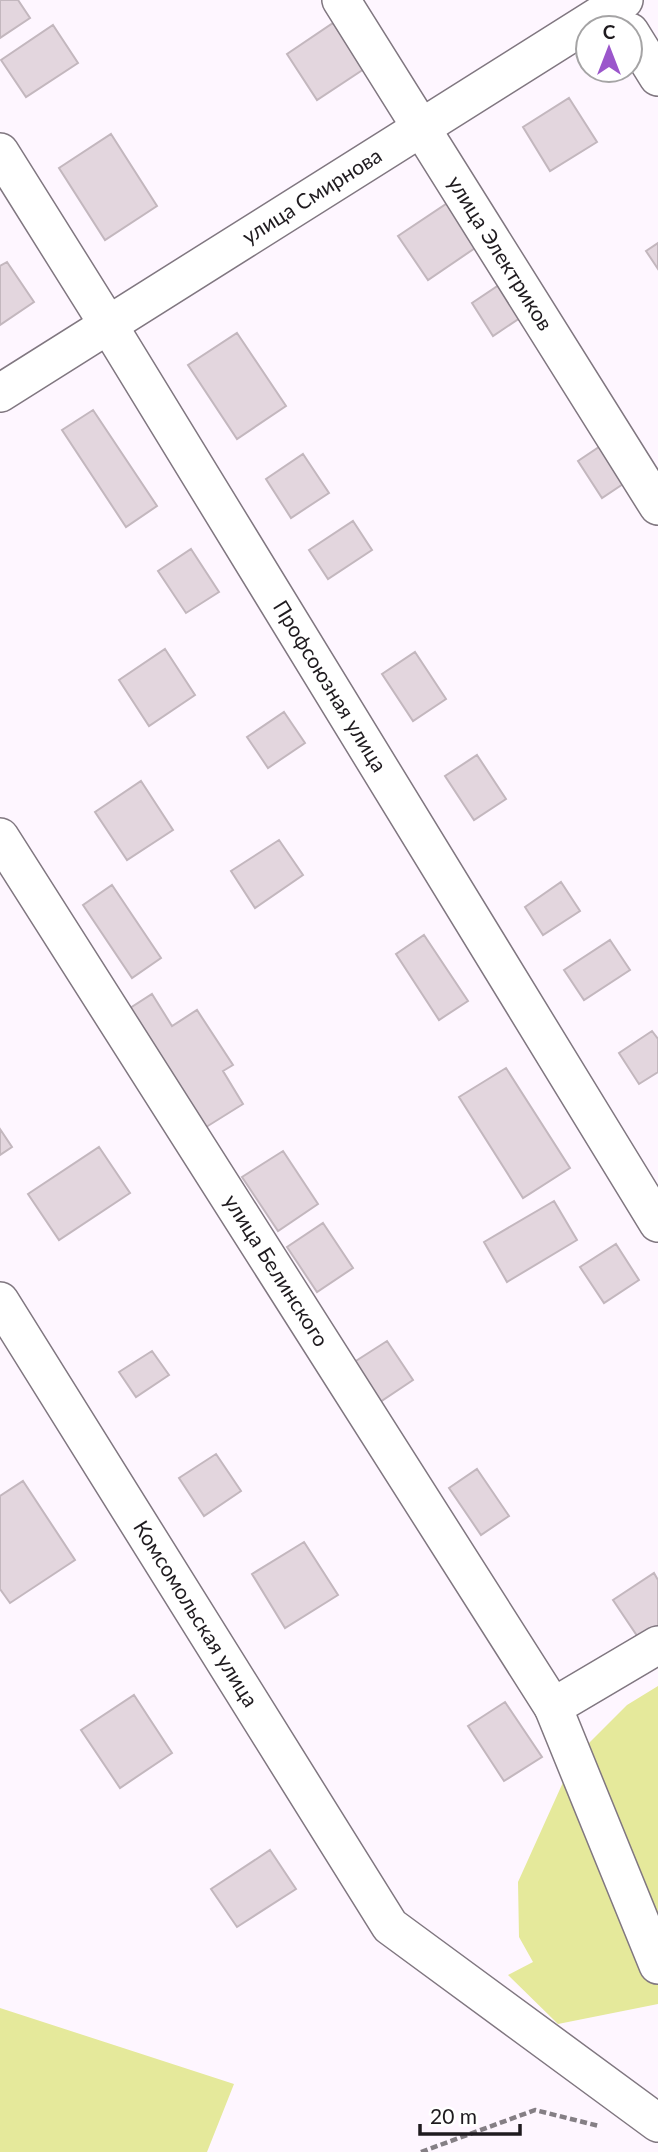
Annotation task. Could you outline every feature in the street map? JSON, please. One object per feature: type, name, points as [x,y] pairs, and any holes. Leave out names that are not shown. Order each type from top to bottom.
[{"type":"street","name":"улица Электриков","points":[[341,0],[658,506]]},
{"type":"street","name":"улица Смирнова","points":[[0,393],[419,127],[621,13]]},
{"type":"street","points":[[621,13],[658,77]]},
{"type":"street","name":"Профсоюзная улица","points":[[0,152],[658,1223]]},
{"type":"street","name":"улица Белинского","points":[[0,837],[553,1707],[658,1965]]},
{"type":"street","name":"Комсомольская улица","points":[[0,1301],[390,1926],[658,2123]]},
{"type":"street","points":[[553,1707],[658,1645]]},
{"type":"path","points":[[421,2152],[535,2110],[609,2128]]},
{"type":"green space","points":[[658,1686],[658,2004],[558,2024],[508,1975],[533,1962],[519,1937],[518,1882],[574,1758],[627,1705]]},
{"type":"green space","points":[[0,2008],[234,2084],[207,2152],[0,2152]]},
{"type":"building","points":[[0,0],[18,0],[30,18],[0,38]]},
{"type":"building","points":[[333,23],[364,69],[317,100],[287,54]]},
{"type":"building","points":[[53,25],[78,63],[26,97],[1,60]]},
{"type":"building","points":[[569,98],[597,142],[550,171],[523,127]]},
{"type":"building","points":[[111,134],[157,206],[105,240],[59,168]]},
{"type":"building","points":[[452,200],[481,244],[428,280],[398,236]]},
{"type":"building","points":[[658,243],[658,269],[646,251]]},
{"type":"building","points":[[7,262],[34,302],[0,325],[0,266]]},
{"type":"building","points":[[505,281],[526,314],[493,336],[472,303]]},
{"type":"building","points":[[237,333],[286,406],[237,439],[188,365]]},
{"type":"building","points":[[93,410],[157,506],[126,527],[62,430]]},
{"type":"building","points":[[605,443],[629,480],[602,498],[578,461]]},
{"type":"building","points":[[303,454],[329,493],[291,518],[266,479]]},
{"type":"building","points":[[353,521],[372,550],[328,579],[309,550]]},
{"type":"building","points":[[191,549],[219,592],[186,613],[158,571]]},
{"type":"building","points":[[165,649],[195,695],[149,726],[119,680]]},
{"type":"building","points":[[415,652],[446,699],[413,721],[382,674]]},
{"type":"building","points":[[284,712],[305,743],[268,768],[247,737]]},
{"type":"building","points":[[477,755],[506,799],[474,820],[445,776]]},
{"type":"building","points":[[141,781],[173,830],[127,860],[95,812]]},
{"type":"building","points":[[279,840],[303,875],[255,908],[231,871]]},
{"type":"building","points":[[561,882],[580,911],[543,935],[525,907]]},
{"type":"building","points":[[112,885],[161,958],[132,978],[83,905]]},
{"type":"building","points":[[424,935],[468,1001],[439,1020],[396,954]]},
{"type":"building","points":[[610,940],[630,970],[584,1000],[564,970]]},
{"type":"building","points":[[152,994],[172,1026],[197,1010],[233,1065],[223,1071],[243,1104],[203,1129],[127,1010]]},
{"type":"building","points":[[652,1031],[658,1039],[658,1072],[639,1084],[619,1053]]},
{"type":"building","points":[[506,1068],[570,1168],[523,1198],[459,1097]]},
{"type":"building","points":[[0,1129],[12,1147],[0,1155]]},
{"type":"building","points":[[99,1147],[130,1193],[59,1240],[28,1194]]},
{"type":"building","points":[[283,1151],[318,1204],[278,1231],[242,1177]]},
{"type":"building","points":[[554,1201],[577,1240],[507,1282],[484,1242]]},
{"type":"building","points":[[323,1223],[353,1268],[317,1292],[287,1247]]},
{"type":"building","points":[[616,1244],[639,1280],[604,1303],[580,1267]]},
{"type":"building","points":[[387,1341],[413,1380],[374,1406],[348,1366]]},
{"type":"building","points":[[152,1351],[169,1375],[136,1397],[119,1372]]},
{"type":"building","points":[[216,1454],[241,1491],[204,1516],[179,1478]]},
{"type":"building","points":[[477,1469],[509,1516],[481,1535],[449,1488]]},
{"type":"building","points":[[23,1481],[75,1560],[10,1603],[0,1589],[0,1496]]},
{"type":"building","points":[[304,1542],[338,1595],[285,1628],[252,1574]]},
{"type":"building","points":[[654,1573],[658,1580],[658,1641],[646,1649],[613,1600]]},
{"type":"building","points":[[134,1695],[172,1753],[120,1788],[81,1730]]},
{"type":"building","points":[[505,1702],[542,1757],[504,1781],[468,1726]]},
{"type":"building","points":[[270,1850],[296,1889],[237,1927],[211,1889]]}]
